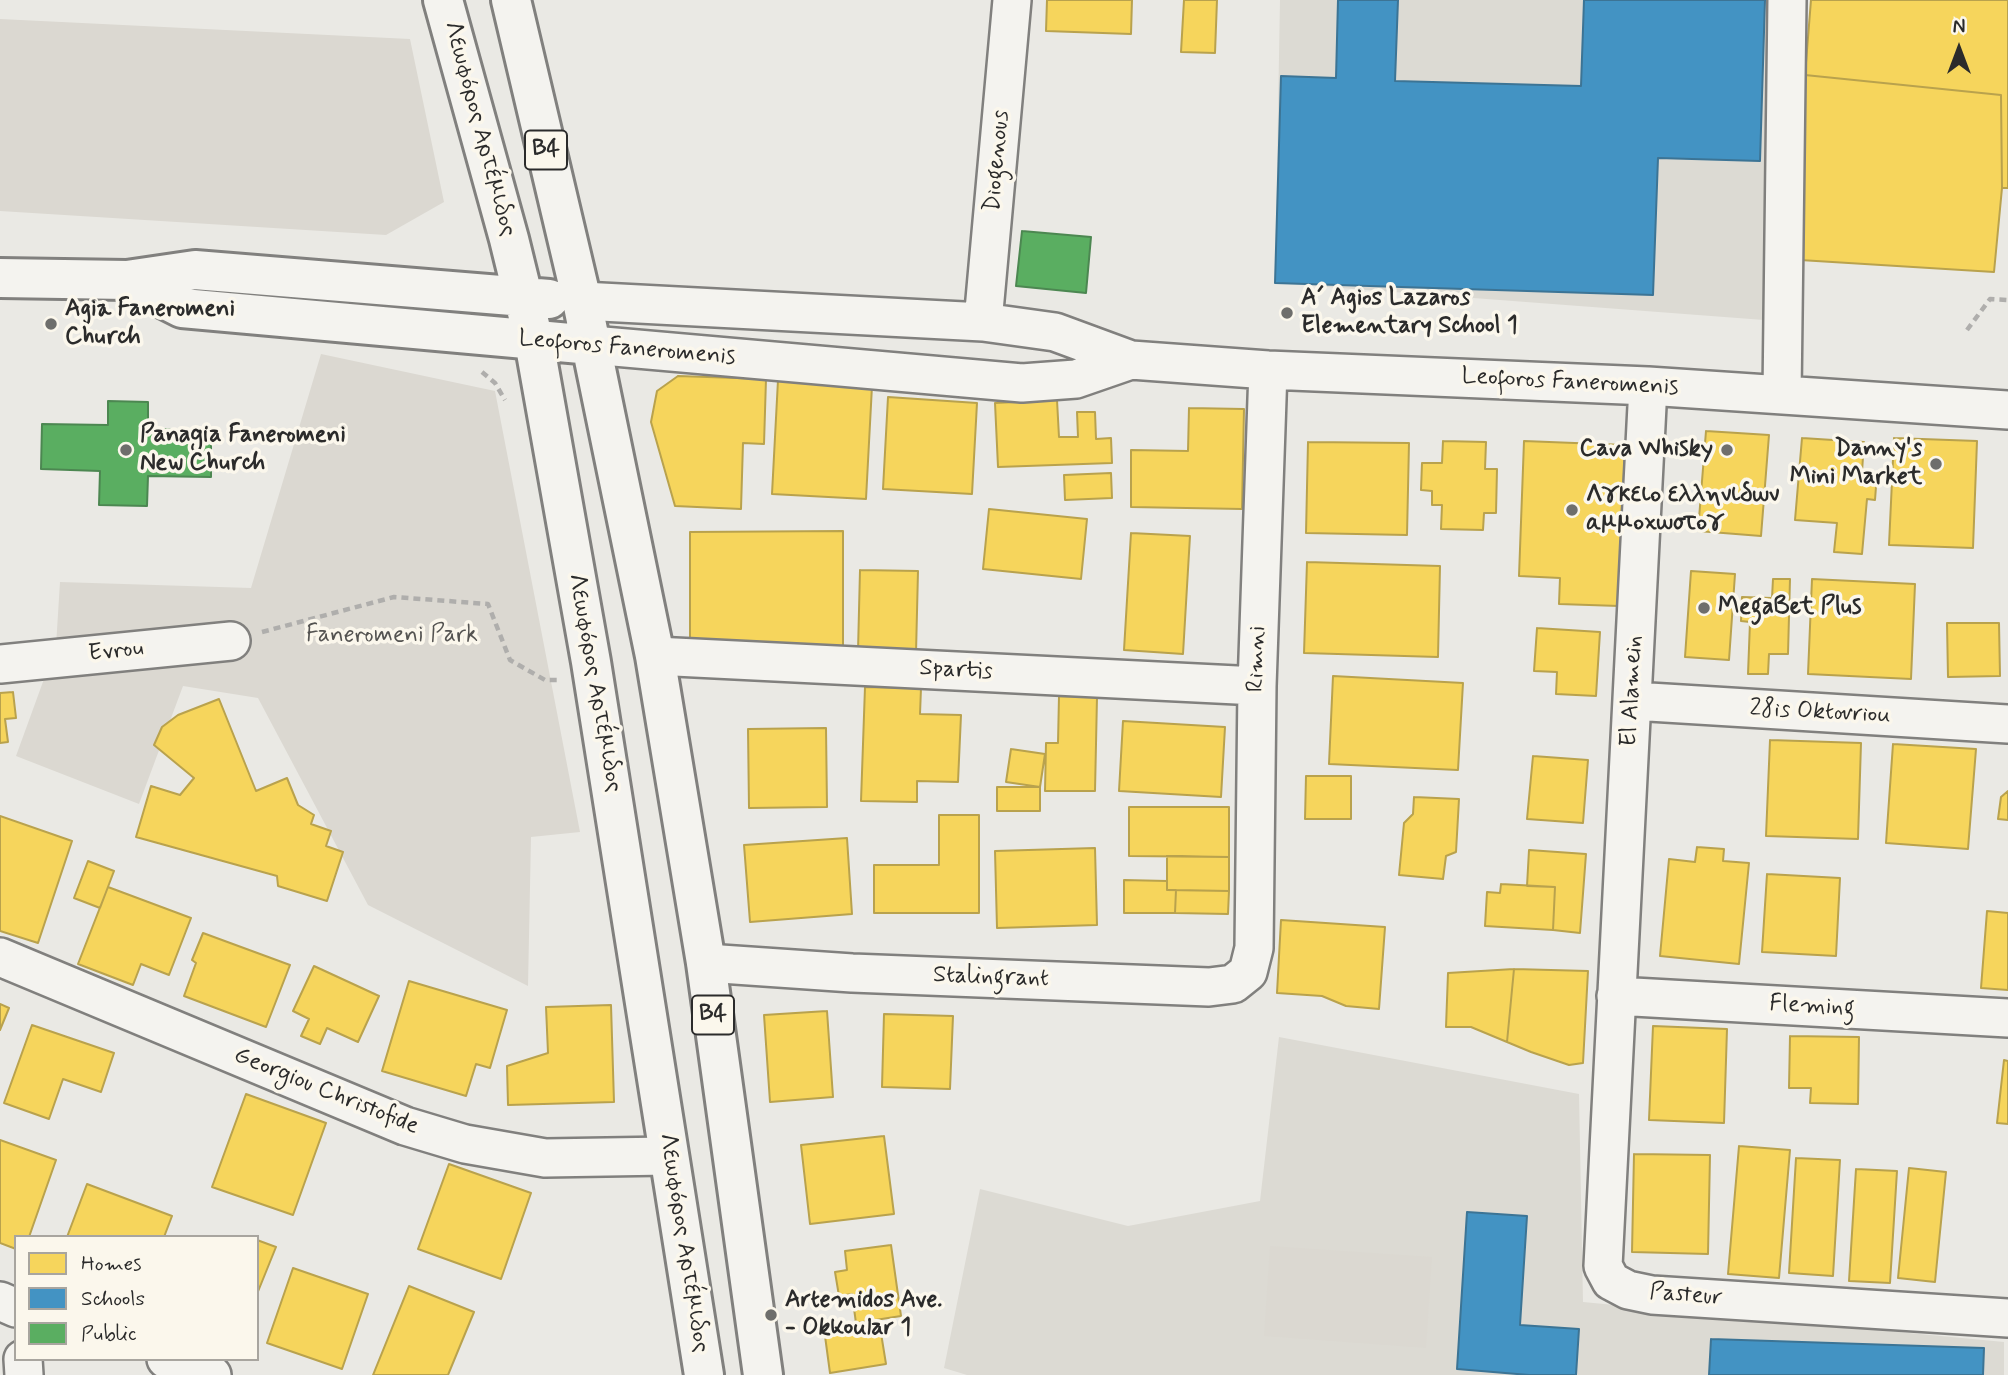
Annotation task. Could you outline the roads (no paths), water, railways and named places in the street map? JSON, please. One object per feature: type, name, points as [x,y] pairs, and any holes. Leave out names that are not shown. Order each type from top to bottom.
[{"type":"main road","name":"Λεωφόρος Αρτέμιδος","points":[[443,0],[534,341],[593,676],[704,1375]]},
{"type":"main road","name":"B4","points":[[511,0],[592,345],[655,656],[706,963],[763,1375]]},
{"type":"main road","name":"Leoforos Faneromenis","points":[[0,278],[127,280],[195,270],[582,300]]},
{"type":"main road","name":"Leoforos Faneromenis","points":[[127,280],[182,308],[592,345]]},
{"type":"street","name":"Diogenous","points":[[984,322],[1013,0]]},
{"type":"street","points":[[1782,395],[1787,0]]},
{"type":"street","name":"Leoforos Faneromenis","points":[[582,300],[984,322],[1055,332],[1132,360],[1268,370],[1648,386],[2008,410]]},
{"type":"street","name":"Leoforos Faneromenis","points":[[592,345],[1022,383],[1076,379],[1132,360]]},
{"type":"street","name":"Rimni","points":[[1254,948],[1257,686],[1268,370]]},
{"type":"street","name":"El Alamein","points":[[1616,996],[1648,386]]},
{"type":"street","name":"Evrou","points":[[0,664],[231,641]]},
{"type":"street","name":"Spartis","points":[[655,656],[1257,686]]},
{"type":"street","name":"28is Oktovriou","points":[[1633,701],[2008,724]]},
{"type":"street","name":"Stalingrant","points":[[706,963],[852,973],[1209,987],[1233,984],[1248,972],[1254,948]]},
{"type":"street","name":"Georgiou Christofide","points":[[0,957],[405,1126],[465,1144],[545,1158],[668,1156]]},
{"type":"street","name":"Fleming","points":[[1616,996],[2008,1018]]},
{"type":"street","name":"Pasteur","points":[[1616,996],[1603,1266],[1611,1281],[1628,1290],[1652,1295],[2008,1318]]},
{"type":"street","points":[[172,1361],[212,1375]]},
{"type":"place","name":"A´ Agios Lazaros Elementary School 1","points":[[1287,313]]},
{"type":"place","name":"Agia Faneromeni Church","points":[[51,324]]},
{"type":"place","name":"Panagia Faneromeni New Church","points":[[126,450]]},
{"type":"place","name":"Cava Whisky","points":[[1727,450]]},
{"type":"place","name":"Danny's Mini Market","points":[[1936,464]]},
{"type":"place","name":"Λγκειο ελληνιδων αμμοχωστογ","points":[[1572,510]]},
{"type":"place","name":"MegaBet Plus","points":[[1704,608]]},
{"type":"place","name":"Artemidos Ave. - Okkoular 1","points":[[771,1315]]},
{"type":"park label","name":"Faneromeni Park","points":[[392,636]]}]
